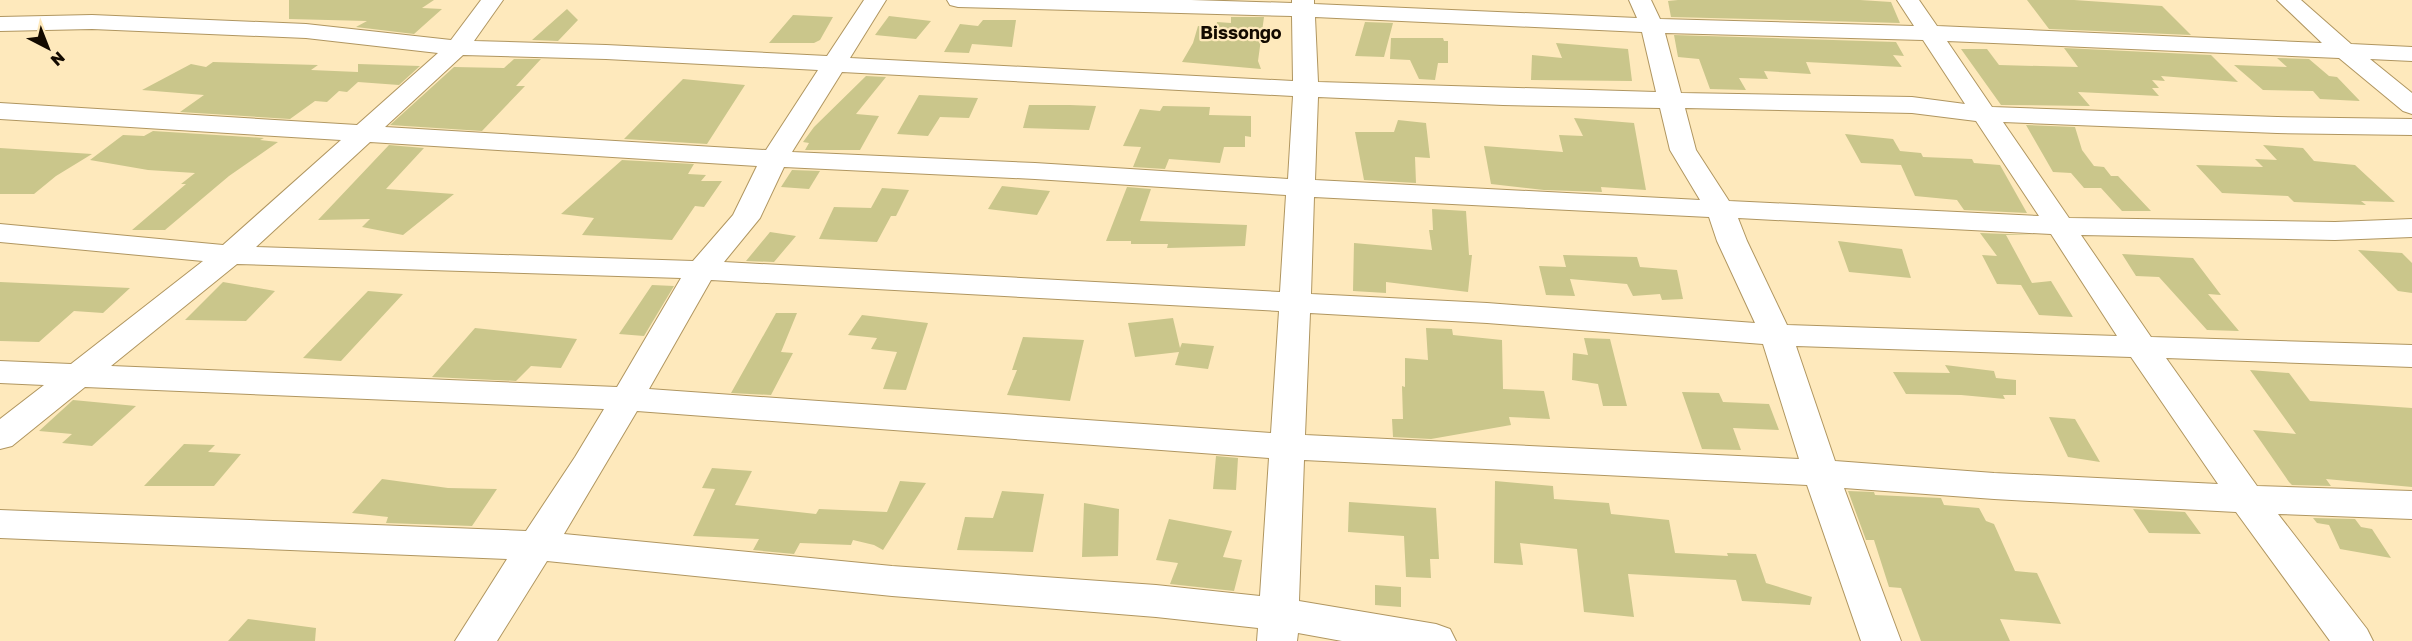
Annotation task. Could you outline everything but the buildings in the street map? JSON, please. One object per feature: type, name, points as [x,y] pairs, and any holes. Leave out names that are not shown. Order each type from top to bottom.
[{"type":"street","points":[[0,437],[230,255],[457,48],[492,0]]},
{"type":"street","points":[[475,641],[628,399],[701,270],[746,218],[774,159],[875,0]]},
{"type":"street","points":[[958,0],[1646,13],[1931,33],[2412,54]]},
{"type":"street","points":[[1908,0],[2141,348],[2247,499],[2354,641]]},
{"type":"street","points":[[2288,0],[2346,52],[2412,106]]},
{"type":"street","points":[[1279,628],[1306,89],[1303,5]]},
{"type":"street","points":[[1646,13],[1683,150],[1721,210],[1731,241],[1776,335],[1821,473],[1881,641]]},
{"type":"street","points":[[0,24],[92,22],[306,31],[457,48],[606,52],[1306,89],[1503,97],[1912,105],[1984,114],[2277,125],[2412,127]]},
{"type":"street","points":[[0,111],[774,159],[1035,171],[1300,188],[1502,196],[1721,210],[2058,226],[2335,231],[2412,228]]},
{"type":"street","points":[[0,233],[230,255],[701,270],[1487,313],[1776,335],[2412,356]]},
{"type":"street","points":[[0,372],[628,399],[1288,447],[1821,473],[1994,486],[2412,505]]},
{"type":"street","points":[[0,524],[537,546],[892,581],[1156,601],[1279,628],[1436,641]]},
{"type":"district","name":"Bissongo","points":[[1241,33]]}]
